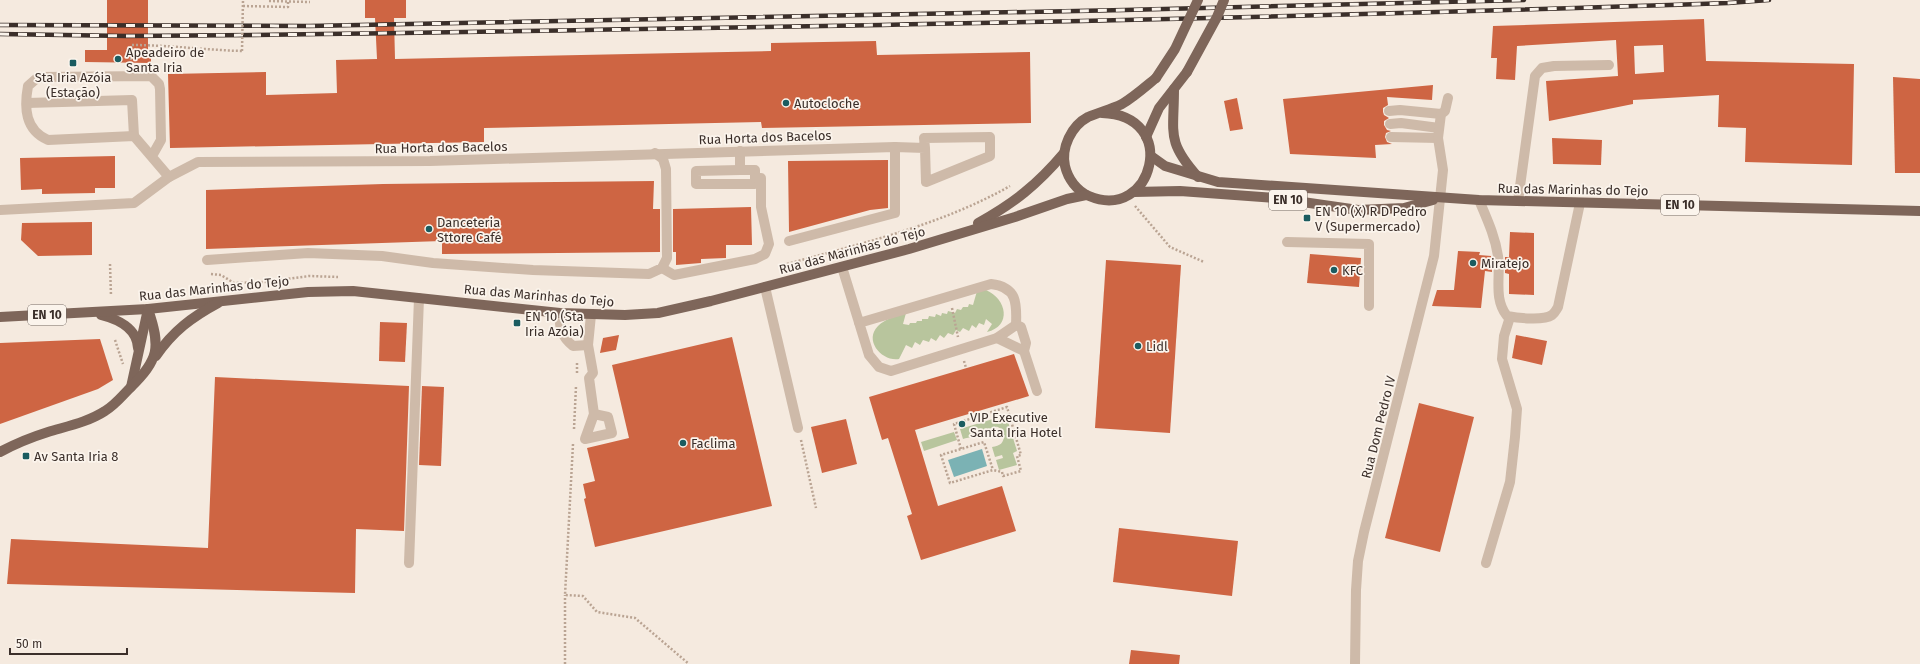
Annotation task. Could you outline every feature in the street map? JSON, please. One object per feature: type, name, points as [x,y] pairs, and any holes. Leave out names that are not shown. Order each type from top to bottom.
[{"type":"main road","points":[[1102,113],[1115,114],[1128,118],[1139,126],[1146,137],[1151,156],[1149,169],[1143,182],[1133,196],[1112,200],[1095,198],[1086,195],[1076,187],[1069,177],[1065,166],[1064,153],[1068,139],[1076,126],[1088,118],[1124,103],[1156,78],[1175,48],[1198,0]]},
{"type":"main road","points":[[1146,137],[1159,108],[1188,72],[1217,18],[1224,0]]},
{"type":"main road","points":[[1174,89],[1172,124],[1174,141],[1184,162],[1198,177]]},
{"type":"main road","name":"EN 10","points":[[960,233],[997,213],[1026,193],[1050,170],[1064,153]]},
{"type":"main road","name":"Rua das Marinhas do Tejo","points":[[1151,156],[1165,166],[1218,182],[1441,198],[1580,203],[1920,211]]},
{"type":"main road","name":"Rua das Marinhas do Tejo","points":[[1133,196],[1180,191],[1275,198],[1358,210],[1404,208],[1441,198]]},
{"type":"main road","name":"Rua das Marinhas do Tejo","points":[[0,317],[148,309],[308,292],[353,292],[591,315],[658,313],[711,302],[842,267],[960,233],[1067,199],[1086,195]]},
{"type":"main road","points":[[0,452],[26,440],[70,426],[95,416],[115,403],[141,379],[166,342],[180,327],[197,314],[224,300]]},
{"type":"main road","points":[[148,309],[155,330],[156,345],[153,360]]},
{"type":"main road","points":[[131,387],[148,309]]},
{"type":"main road","points":[[94,313],[110,317],[123,323],[132,331],[138,340],[138,352]]},
{"type":"street","points":[[1518,201],[1535,76],[1542,68],[1554,66],[1609,65]]},
{"type":"street","points":[[134,136],[48,140],[39,136],[32,129],[28,121],[28,86],[36,79],[42,77],[151,76],[159,84],[161,140],[152,156]]},
{"type":"street","name":"Rua Dom Pedro IV","points":[[1355,664],[1358,561],[1434,256],[1443,170],[1438,133],[1441,114],[1445,111],[1448,98]]},
{"type":"street","points":[[27,103],[132,100],[134,136],[169,177]]},
{"type":"street","points":[[1388,111],[1400,110],[1441,114]]},
{"type":"street","points":[[1390,124],[1401,123],[1438,133]]},
{"type":"street","points":[[1391,137],[1438,133]]},
{"type":"street","points":[[990,137],[990,156],[926,182],[925,148],[924,138],[990,137]]},
{"type":"street","points":[[789,240],[895,213],[895,147]]},
{"type":"street","name":"Rua Horta dos Bacelos","points":[[0,210],[134,203],[169,177],[198,162],[430,161],[655,153],[895,147],[925,148]]},
{"type":"street","points":[[740,151],[740,170]]},
{"type":"street","points":[[713,152],[714,170]]},
{"type":"street","points":[[207,260],[308,253],[382,256],[433,263],[533,270],[649,274],[662,268],[667,258],[666,169],[663,159],[655,153]]},
{"type":"street","points":[[740,170],[755,170],[755,184],[696,184],[696,171],[740,170]]},
{"type":"street","points":[[662,268],[674,275],[755,259],[765,254],[769,244],[761,207],[761,178],[755,178]]},
{"type":"street","points":[[1479,200],[1493,232],[1498,257],[1498,296],[1501,308],[1507,316],[1510,317],[1546,317],[1554,314],[1558,307],[1580,203]]},
{"type":"street","points":[[1287,242],[1369,244],[1369,306]]},
{"type":"street","points":[[842,267],[869,355],[879,367],[891,371],[997,338],[1016,325]]},
{"type":"street","points":[[860,323],[991,284],[1001,285],[1009,290],[1016,302],[1016,325]]},
{"type":"street","points":[[765,287],[798,428]]},
{"type":"street","points":[[409,563],[419,298]]},
{"type":"street","points":[[560,313],[560,328],[564,339],[573,346],[583,345]]},
{"type":"street","points":[[591,315],[583,345],[593,373],[589,378],[594,414]]},
{"type":"street","points":[[1486,563],[1510,482],[1514,444],[1517,409],[1502,359],[1504,336],[1510,317]]},
{"type":"street","points":[[1016,325],[1021,328],[1026,342],[1024,351],[1037,391]]},
{"type":"street","points":[[997,338],[1024,351]]},
{"type":"path","points":[[131,75],[131,45],[242,51],[243,0]]},
{"type":"path","points":[[269,1],[310,2]]},
{"type":"path","points":[[243,6],[288,7],[288,2]]},
{"type":"path","points":[[787,264],[924,225],[982,202],[1013,184]]},
{"type":"path","points":[[1133,196],[1170,247],[1204,262]]},
{"type":"path","points":[[110,264],[111,296]]},
{"type":"path","points":[[949,297],[966,368]]},
{"type":"path","points":[[115,340],[121,358]]},
{"type":"path","points":[[576,377],[583,345]]},
{"type":"path","points":[[574,432],[576,385]]},
{"type":"path","points":[[961,449],[954,424],[1008,407],[1021,455],[1017,456],[1021,471],[1004,476],[1002,472],[993,470],[950,483],[941,455],[961,449],[984,442],[993,470]]},
{"type":"path","points":[[798,428],[816,508]]},
{"type":"path","points":[[565,664],[565,595],[574,440]]},
{"type":"path","points":[[565,595],[583,596],[597,612],[635,618],[648,627],[655,636],[689,664]]},
{"type":"green space","points":[[986,290],[999,300],[1004,312],[1000,324],[995,329],[987,332],[992,324],[986,319],[984,325],[979,323],[976,328],[972,325],[969,331],[963,328],[960,332],[956,330],[953,335],[948,333],[944,338],[940,335],[936,341],[931,338],[929,342],[923,340],[920,345],[915,342],[912,348],[906,345],[899,359],[893,359],[881,354],[874,344],[874,332],[878,326],[887,320],[906,313],[903,324],[909,325],[910,323],[922,321],[922,319],[928,319],[929,316],[935,317],[936,314],[941,316],[942,313],[947,314],[948,311],[955,313],[957,309],[961,310],[963,307],[968,307],[969,304],[973,305],[977,291]]},
{"type":"green space","points":[[1006,415],[1017,451],[1013,453],[1017,465],[999,470],[996,460],[1003,458],[1002,455],[995,457],[992,447],[999,445],[1003,440],[1004,435],[1000,428],[993,427],[980,434],[963,439],[960,429]]},
{"type":"green space","points":[[954,432],[957,440],[924,451],[921,442]]},
{"type":"water","points":[[982,449],[987,466],[954,477],[948,460]]},
{"type":"building","points":[[107,0],[148,0],[148,51],[151,51],[151,63],[85,62],[85,50],[107,50]]},
{"type":"building","points":[[365,0],[406,0],[406,18],[394,18],[395,59],[771,51],[771,43],[876,41],[877,55],[1030,52],[1031,123],[762,128],[761,122],[484,128],[484,142],[170,148],[168,74],[266,72],[266,95],[337,93],[336,60],[377,59],[375,18],[365,18]]},
{"type":"building","points":[[1704,19],[1706,61],[1854,64],[1852,165],[1745,162],[1746,128],[1718,127],[1719,95],[1633,100],[1633,104],[1549,121],[1546,81],[1618,76],[1616,40],[1517,46],[1515,80],[1496,79],[1497,58],[1491,58],[1493,26]],"holes":[[[1663,45],[1664,72],[1635,74],[1634,46]]]},
{"type":"building","points":[[1893,77],[1920,79],[1920,173],[1895,173]]},
{"type":"building","points":[[1433,85],[1432,100],[1387,97],[1388,105],[1383,108],[1383,112],[1384,115],[1389,118],[1384,121],[1384,125],[1387,130],[1391,131],[1386,133],[1385,137],[1387,142],[1392,144],[1375,145],[1376,158],[1290,154],[1283,99]]},
{"type":"building","points":[[1237,98],[1243,129],[1230,131],[1224,101]]},
{"type":"building","points":[[1552,138],[1602,140],[1601,165],[1553,164]]},
{"type":"building","points":[[115,156],[115,188],[95,188],[95,193],[42,194],[42,189],[21,190],[20,158]]},
{"type":"building","points":[[888,160],[888,208],[870,210],[789,232],[788,161]]},
{"type":"building","points":[[654,181],[653,209],[660,209],[660,252],[442,254],[442,241],[206,249],[206,190],[383,184]]},
{"type":"building","points":[[751,207],[752,245],[726,245],[726,258],[701,259],[701,263],[676,265],[676,252],[673,252],[673,209]]},
{"type":"building","points":[[92,222],[92,255],[38,256],[21,240],[22,223]]},
{"type":"building","points":[[1510,232],[1534,233],[1534,295],[1509,294],[1509,274],[1505,273],[1505,257],[1509,257]]},
{"type":"building","points":[[1458,251],[1480,252],[1479,255],[1491,256],[1492,272],[1485,271],[1481,308],[1432,306],[1437,290],[1454,290]]},
{"type":"building","name":"KFC","points":[[1310,254],[1361,258],[1359,287],[1307,283]]},
{"type":"building","name":"Lidl","points":[[1106,260],[1181,265],[1170,433],[1095,428]]},
{"type":"building","points":[[380,322],[407,323],[405,362],[379,361]]},
{"type":"building","points":[[619,335],[616,350],[600,353],[603,338]]},
{"type":"building","points":[[1516,335],[1547,341],[1542,365],[1512,358]]},
{"type":"building","name":"Faclima","points":[[732,337],[772,506],[595,547],[584,499],[586,498],[583,484],[595,481],[587,448],[629,438],[612,365]]},
{"type":"building","points":[[100,339],[113,380],[98,389],[0,424],[0,343]]},
{"type":"building","points":[[1014,354],[1029,396],[915,430],[938,506],[1002,486],[1016,531],[921,560],[907,516],[912,514],[888,438],[882,440],[869,397]]},
{"type":"building","points":[[215,377],[409,386],[404,531],[356,529],[355,593],[7,584],[11,539],[208,548]]},
{"type":"building","points":[[422,386],[444,387],[441,466],[419,465]]},
{"type":"building","points":[[1419,403],[1474,417],[1440,552],[1385,538]]},
{"type":"building","points":[[846,419],[857,464],[822,473],[811,427]]},
{"type":"building","points":[[1119,528],[1238,541],[1232,596],[1113,582]]},
{"type":"building","points":[[1131,650],[1180,655],[1179,664],[1129,664]]},
{"type":"railway","points":[[0,25],[309,26],[1125,10],[1524,0]]},
{"type":"railway","points":[[0,34],[127,36],[255,35],[992,23],[1544,9],[1728,3],[1769,0]]},
{"type":"place","name":"Apeadeiro de Santa Iria","points":[[118,59]]},
{"type":"place","name":"Sta Iria Azóia (Estação)","points":[[73,63]]},
{"type":"place","name":"Autocloche","points":[[786,103]]},
{"type":"place","name":"EN 10 (X) R D Pedro V (Supermercado)","points":[[1307,218]]},
{"type":"place","name":"Danceteria Sttore Café","points":[[429,229]]},
{"type":"place","name":"Miratejo","points":[[1473,263]]},
{"type":"place","name":"KFC","points":[[1334,270]]},
{"type":"place","name":"EN 10 (Sta Iria Azóia)","points":[[517,323]]},
{"type":"place","name":"Lidl","points":[[1138,346]]},
{"type":"place","name":"VIP Executive Santa Iria Hotel","points":[[962,424]]},
{"type":"place","name":"Faclima","points":[[683,443]]},
{"type":"place","name":"Av Santa Iria 8","points":[[26,456]]}]
